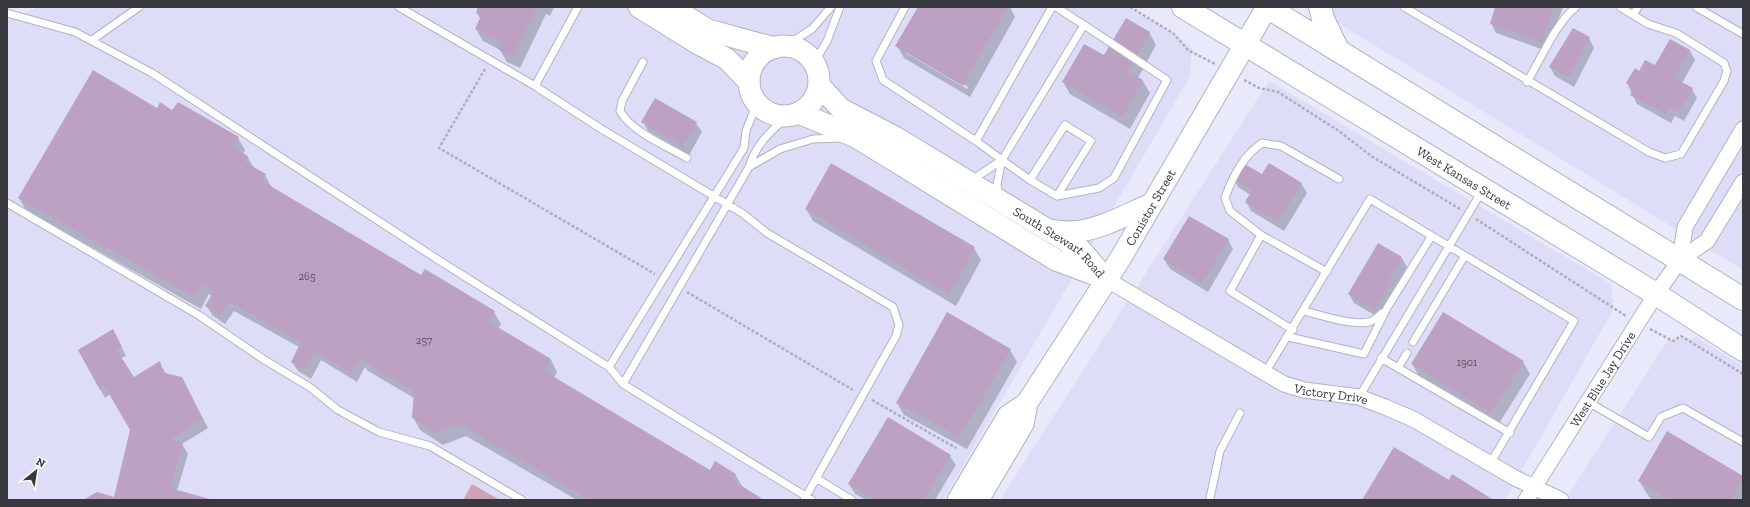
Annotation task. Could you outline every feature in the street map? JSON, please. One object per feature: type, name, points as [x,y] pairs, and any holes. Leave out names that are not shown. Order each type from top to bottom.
[{"type":"highway","name":"West Kansas Street","points":[[1183,7],[1656,294],[1743,350]]},
{"type":"highway","points":[[1267,7],[1743,299]]},
{"type":"highway","points":[[1320,7],[1323,19],[1338,50]]},
{"type":"street","points":[[639,7],[697,43],[727,59],[749,82]]},
{"type":"street","points":[[671,7],[708,30],[780,47],[796,48],[806,54],[814,62],[818,74],[819,85],[816,97],[809,106],[794,114],[776,115],[765,110],[757,103],[751,93],[749,82],[751,71],[756,61],[764,53],[780,47]]},
{"type":"street","name":"Conistor Street","points":[[978,500],[1023,424],[1028,403],[1120,259],[1267,7]]},
{"type":"street","name":"South Stewart Road","points":[[819,85],[841,109],[895,137],[1081,250],[1106,279]]},
{"type":"street","name":"South Stewart Road","points":[[794,114],[856,137],[1056,260],[1106,279]]},
{"type":"street","points":[[1680,260],[1685,227],[1743,129]]},
{"type":"street","points":[[1680,260],[1707,241],[1743,182]]},
{"type":"street","points":[[1048,230],[1070,232],[1088,229],[1110,222],[1151,204]]},
{"type":"street","name":"West Blue Jay Drive","points":[[1530,494],[1656,294],[1680,260]]},
{"type":"street","name":"Victory Drive","points":[[1106,279],[1284,384],[1304,390],[1359,397],[1413,419],[1490,464],[1530,494],[1560,500]]},
{"type":"street","name":"Conistor Street","points":[[958,500],[1008,416],[1028,403]]},
{"type":"lane","points":[[92,40],[139,7]]},
{"type":"lane","points":[[7,13],[61,27],[92,40],[152,73],[440,261],[609,367],[624,384],[807,499],[816,478],[896,336],[899,325],[893,306],[767,233],[742,213],[603,130],[535,86],[399,7]]},
{"type":"lane","points":[[535,86],[578,7]]},
{"type":"lane","points":[[780,47],[812,29],[831,7]]},
{"type":"lane","points":[[814,62],[827,41],[840,7]]},
{"type":"lane","points":[[905,7],[876,61],[883,80],[976,140],[1030,180],[1057,196],[1099,188],[1114,178],[1167,80],[1056,7]]},
{"type":"lane","points":[[976,140],[1052,7]]},
{"type":"lane","points":[[1404,7],[1527,82],[1648,152],[1665,158],[1681,154],[1724,81],[1727,71],[1724,62],[1676,33],[1648,24],[1620,7]]},
{"type":"lane","points":[[1527,82],[1569,13],[1576,7]]},
{"type":"lane","points":[[1633,15],[1638,7]]},
{"type":"lane","points":[[1696,7],[1743,34]]},
{"type":"lane","points":[[1000,201],[997,184],[1002,160],[1084,25]]},
{"type":"lane","points":[[643,62],[622,101],[620,111],[625,120],[687,158]]},
{"type":"lane","points":[[609,367],[744,148],[746,131],[757,103]]},
{"type":"lane","points":[[624,384],[749,167],[754,152],[769,132],[794,114]]},
{"type":"lane","points":[[1030,180],[1065,125],[1091,141],[1057,196]]},
{"type":"lane","points":[[749,167],[780,149],[813,139],[856,137]]},
{"type":"lane","points":[[1327,272],[1296,253],[1261,235],[1230,211],[1225,198],[1229,186],[1251,150],[1262,143],[1281,146],[1339,180]]},
{"type":"lane","points":[[969,182],[1002,160]]},
{"type":"lane","points":[[1359,397],[1483,189]]},
{"type":"lane","points":[[1265,374],[1289,337],[1370,199],[1431,237],[1574,321],[1510,433],[1490,464]]},
{"type":"lane","points":[[7,203],[200,316],[263,359],[312,388],[338,410],[379,432],[430,446],[522,500]]},
{"type":"lane","points":[[1261,235],[1230,291],[1293,330]]},
{"type":"lane","points":[[1289,337],[1364,354],[1387,308],[1431,237]]},
{"type":"lane","points":[[1413,342],[1464,256]]},
{"type":"lane","points":[[1304,311],[1356,323],[1369,322],[1377,318],[1387,308]]},
{"type":"lane","points":[[1398,368],[1407,353]]},
{"type":"lane","points":[[1381,358],[1510,433]]},
{"type":"lane","points":[[1588,402],[1650,437],[1661,417],[1683,408],[1743,442]]},
{"type":"lane","points":[[1210,498],[1220,450],[1240,413]]},
{"type":"lane","points":[[816,478],[852,500]]},
{"type":"path","points":[[1130,7],[1173,33],[1188,50]]},
{"type":"path","points":[[490,60],[439,148],[664,278]]},
{"type":"path","points":[[1259,88],[1278,92],[1339,131],[1371,156],[1467,214],[1610,306]]},
{"type":"path","points":[[679,287],[863,396],[956,448]]},
{"type":"path","points":[[1662,336],[1673,341],[1681,336],[1743,374]]},
{"type":"shaded area","points":[[38,7],[1127,7],[1173,33],[1192,48],[1190,76],[943,500],[500,500],[472,484],[463,500],[7,500],[7,20]]},
{"type":"shaded area","points":[[1312,7],[1743,7],[1743,270]]},
{"type":"shaded area","points":[[1269,81],[1611,284],[1613,310],[1505,500],[1000,500]]},
{"type":"shaded area","points":[[1697,338],[1743,366],[1743,500],[1565,500],[1668,340]]},
{"type":"shaded area","points":[[472,484],[500,500],[463,500]]},
{"type":"building","points":[[478,7],[537,7],[513,57],[499,50],[503,43],[475,29],[481,16],[476,13]]},
{"type":"building","points":[[918,7],[1007,7],[963,86],[895,46]]},
{"type":"building","points":[[1495,7],[1554,7],[1542,42],[1490,24]]},
{"type":"building","points":[[1126,18],[1150,32],[1128,72],[1143,80],[1123,117],[1062,82],[1084,44],[1104,55]]},
{"type":"building","points":[[1573,28],[1590,37],[1569,78],[1549,67]]},
{"type":"building","points":[[1670,39],[1690,50],[1674,78],[1693,88],[1679,112],[1670,107],[1666,114],[1630,95],[1634,88],[1626,83],[1635,68],[1639,71],[1645,60],[1655,65]]},
{"type":"building","points":[[93,70],[157,108],[160,102],[172,110],[178,102],[239,137],[233,147],[248,156],[245,162],[266,174],[262,181],[421,275],[425,269],[495,311],[489,322],[551,359],[544,371],[710,470],[715,461],[736,474],[732,480],[761,498],[760,500],[590,500],[459,424],[435,433],[412,418],[414,391],[360,359],[351,373],[315,351],[305,371],[291,362],[301,342],[229,302],[219,316],[205,306],[214,291],[202,284],[194,297],[18,198]]},
{"type":"building","points":[[655,98],[697,122],[683,146],[641,122]]},
{"type":"building","points":[[1241,162],[1262,174],[1269,163],[1302,183],[1278,222],[1245,202],[1252,190],[1231,178]]},
{"type":"building","points":[[831,163],[975,247],[949,295],[805,209]]},
{"type":"building","points":[[1189,216],[1229,239],[1202,283],[1163,259]]},
{"type":"building","points":[[1378,243],[1402,257],[1389,279],[1392,281],[1375,310],[1348,294]]},
{"type":"building","points":[[947,312],[1011,349],[960,437],[896,403]]},
{"type":"building","points":[[1443,312],[1524,361],[1491,413],[1411,364]]},
{"type":"building","points":[[113,329],[122,347],[116,349],[134,377],[160,361],[164,373],[182,377],[203,419],[171,439],[183,444],[170,488],[213,500],[83,500],[97,492],[114,497],[130,430],[104,385],[100,390],[78,350]]},
{"type":"building","points":[[888,417],[951,455],[924,500],[875,500],[848,484]]},
{"type":"building","points":[[1667,431],[1743,476],[1743,479],[1731,500],[1670,500],[1638,481]]},
{"type":"building","points":[[1394,447],[1449,480],[1452,474],[1492,499],[1362,500]]}]
